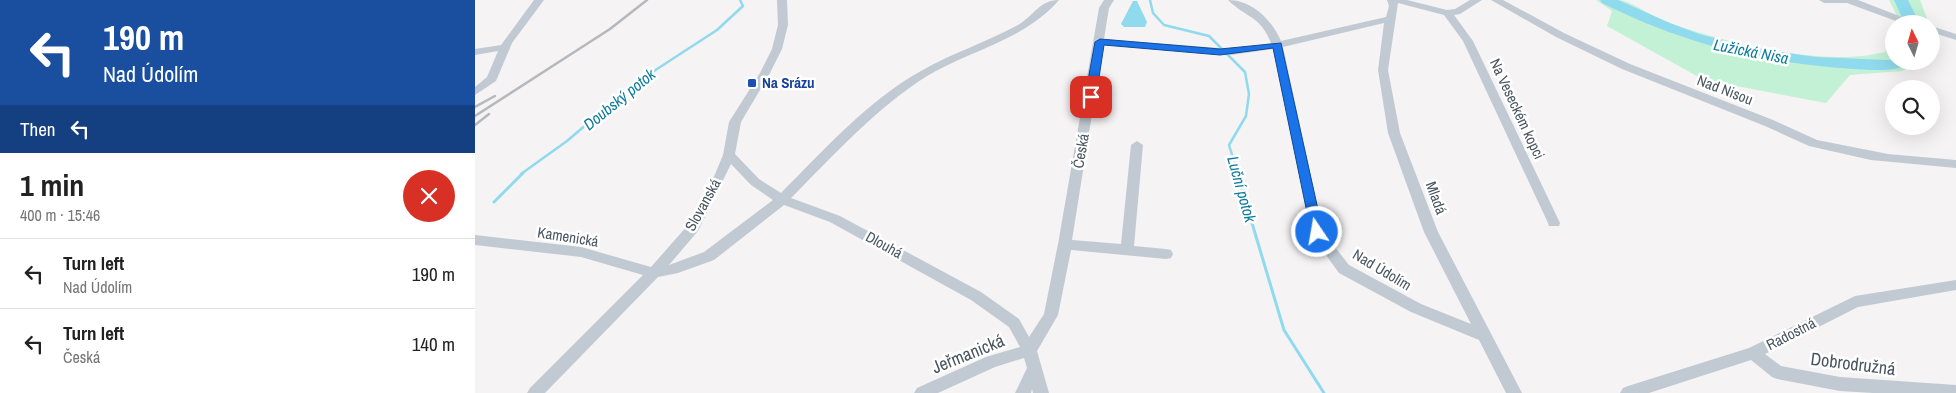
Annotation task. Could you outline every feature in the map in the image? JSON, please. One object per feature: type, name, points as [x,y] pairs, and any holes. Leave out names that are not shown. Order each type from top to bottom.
[{"type":"street","points":[[475,92],[492,79],[506,47],[539,0]]},
{"type":"street","name":"Slovanská","points":[[535,393],[654,273],[693,228],[719,179],[729,155],[735,122],[765,73],[777,49],[783,25],[782,0]]},
{"type":"street","points":[[654,273],[678,268],[709,256],[782,200],[841,140],[884,101],[925,73],[1023,26],[1055,0]]},
{"type":"street","name":"Česká","points":[[1029,350],[1051,315],[1100,42],[1104,8],[1109,0]]},
{"type":"street","name":"Nad Údolím","points":[[1233,0],[1264,20],[1273,31],[1317,232],[1344,269],[1416,308],[1483,335]]},
{"type":"street","points":[[1394,0],[1447,13],[1457,12],[1477,0]]},
{"type":"street","name":"Mladá","points":[[1394,0],[1383,70],[1394,133],[1431,232],[1514,393]]},
{"type":"street","name":"Nad Nisou","points":[[1496,0],[1542,28],[1567,38],[1631,70],[1727,108],[1764,120],[1820,145],[1910,161],[1956,164]]},
{"type":"street","points":[[1824,0],[1852,0],[1889,15]]},
{"type":"street","name":"Na Veseckém kopci","points":[[1447,13],[1468,41],[1554,223]]},
{"type":"street","points":[[1100,42],[1231,52],[1277,45],[1390,19]]},
{"type":"street","points":[[1940,32],[1956,37]]},
{"type":"street","points":[[475,52],[506,47]]},
{"type":"street","points":[[1127,250],[1137,145]]},
{"type":"street","name":"Dlouhá","points":[[729,155],[755,182],[782,200],[835,218],[976,296],[1014,323],[1029,350]]},
{"type":"street","name":"Kamenická","points":[[475,240],[581,252],[654,273]]},
{"type":"street","points":[[1065,244],[1165,254]]},
{"type":"street","name":"Radostná","points":[[1628,393],[1753,353],[1855,302],[1956,285]]},
{"type":"street","points":[[1029,350],[1041,393]]},
{"type":"street","name":"Jeřmanická","points":[[922,393],[991,362],[1029,350]]},
{"type":"street","name":"Dobrodružná","points":[[1753,353],[1777,372],[1840,384],[1956,392]]},
{"type":"street","points":[[1023,393],[1034,368]]},
{"type":"green space","points":[[1596,0],[1625,1],[1671,24],[1722,39],[1782,52],[1842,57],[1870,55],[1885,51],[1885,70],[1904,70],[1850,75],[1826,103],[1704,80],[1607,26],[1612,11]]},
{"type":"green space","points":[[1889,0],[1920,0],[1926,15],[1896,15]]},
{"type":"water","points":[[1133,1],[1137,1],[1147,22],[1145,27],[1124,27],[1121,24]]},
{"type":"waterway","name":"Doubský potok","points":[[521,174],[567,141],[634,84],[717,30],[743,6],[740,0]]},
{"type":"waterway","name":"Luční potok","points":[[1150,0],[1153,13],[1164,25],[1209,36],[1245,72],[1249,94],[1246,116],[1229,145],[1238,174]]},
{"type":"waterway","name":"Lužická Nisa","points":[[1607,0],[1664,26],[1724,46],[1754,53],[1816,62],[1885,65]]},
{"type":"waterway","name":"Lužická Nisa","points":[[1901,0],[1908,15]]},
{"type":"waterway","name":"Doubský potok","points":[[494,202],[523,173]]},
{"type":"waterway","name":"Luční potok","points":[[1237,173],[1284,330],[1324,393]]},
{"type":"railway","points":[[475,116],[610,29],[647,0]]},
{"type":"railway","points":[[475,107],[495,96]]},
{"type":"railway","points":[[475,125],[489,114]]},
{"type":"place","name":"Na Srázu","points":[[752,83]]},
{"type":"route","points":[[1091,97],[1100,42],[1220,52],[1277,45],[1317,232]]}]
